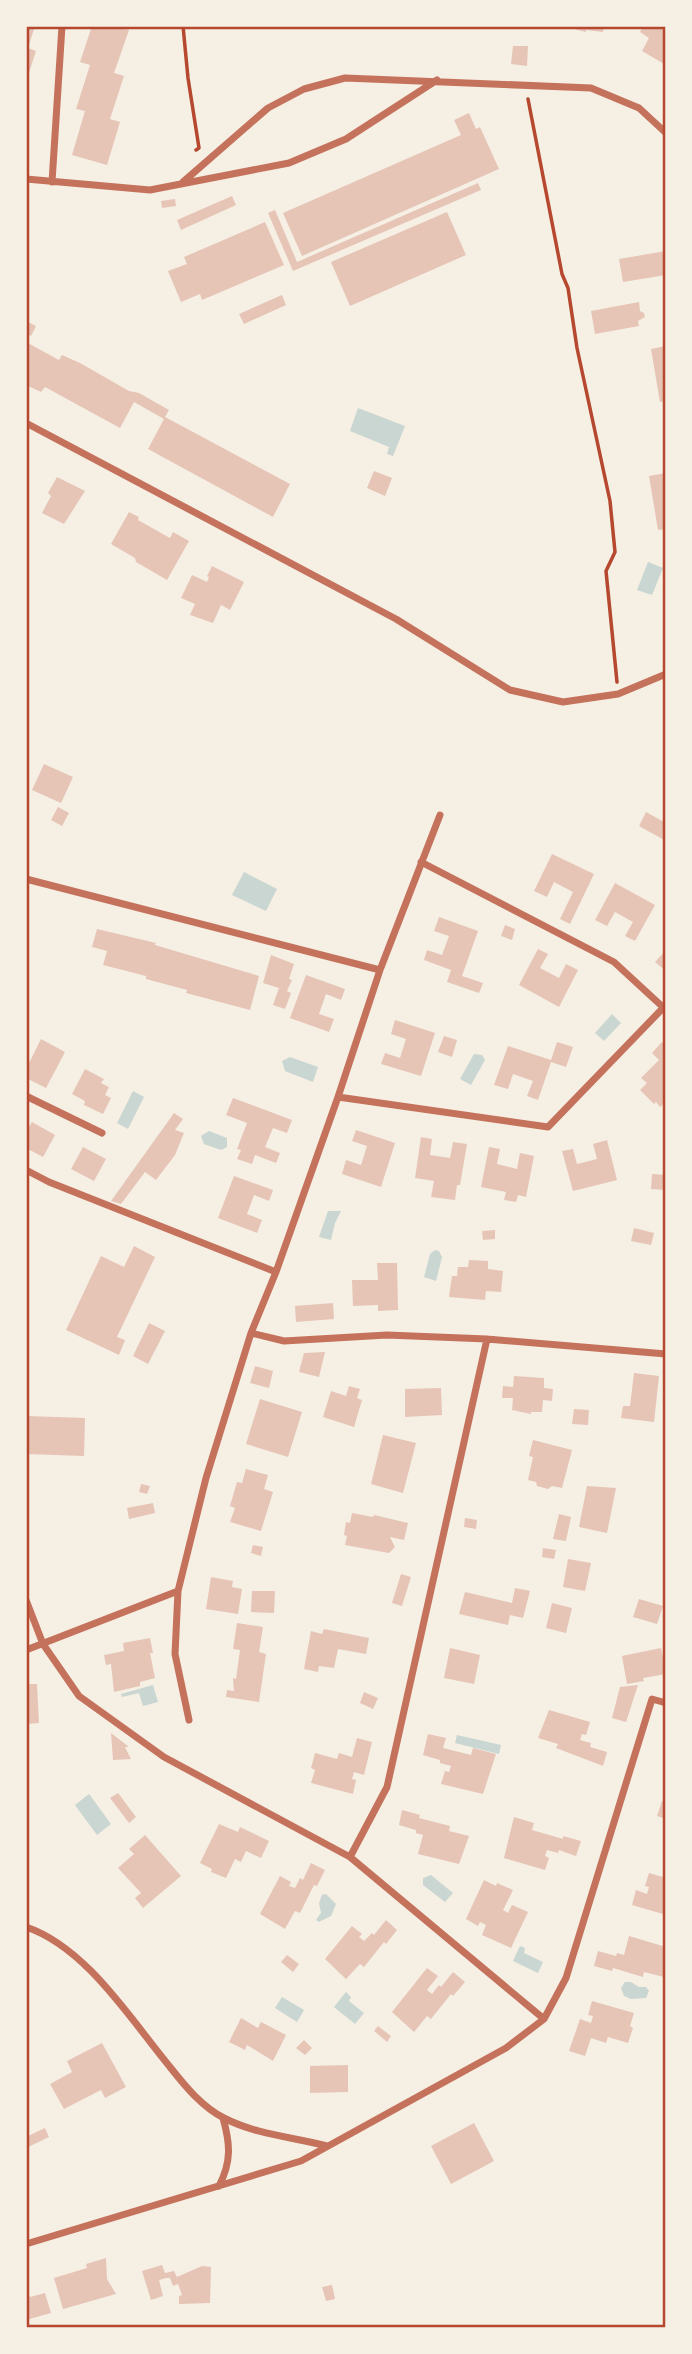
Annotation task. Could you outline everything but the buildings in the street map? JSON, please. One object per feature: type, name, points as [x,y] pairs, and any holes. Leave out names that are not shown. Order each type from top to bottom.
[{"type":"street","points":[[52,182],[62,26]]},
{"type":"street","points":[[183,182],[268,107],[304,89],[345,78],[525,83],[592,88],[639,108],[666,133]]},
{"type":"street","points":[[26,179],[150,190],[289,163],[346,138],[437,80]]},
{"type":"street","points":[[26,423],[397,619],[510,690],[563,702],[618,694],[666,674]]},
{"type":"street","points":[[188,1720],[175,1654],[178,1591],[206,1478],[251,1333],[276,1272],[380,971],[440,815]]},
{"type":"street","points":[[338,1097],[548,1127],[665,1008],[614,962],[421,862]]},
{"type":"street","points":[[26,879],[380,971]]},
{"type":"street","points":[[26,1096],[102,1133]]},
{"type":"street","points":[[26,1170],[49,1182],[276,1272]]},
{"type":"street","points":[[251,1333],[284,1341],[387,1335],[487,1339],[666,1354]]},
{"type":"street","points":[[350,1857],[387,1787],[487,1339]]},
{"type":"street","points":[[26,1650],[178,1591]]},
{"type":"street","points":[[26,1600],[43,1644],[79,1696],[164,1757],[350,1857],[544,2019]]},
{"type":"street","points":[[26,2244],[301,2161],[506,2048],[544,2019],[566,1978],[652,1699],[666,1703]]},
{"type":"street","points":[[26,1927],[44,1933],[70,1950],[95,1976],[189,2091],[223,2118],[262,2133],[328,2146]]},
{"type":"street","points":[[219,2186],[224,2175],[230,2141],[223,2118]]},
{"type":"path","points":[[183,26],[199,148],[189,156]]},
{"type":"path","points":[[525,83],[610,501],[615,552],[606,571],[618,694]]},
{"type":"shaded area","points":[[358,408],[405,426],[393,456],[387,454],[389,447],[350,431]]},
{"type":"shaded area","points":[[648,562],[663,568],[652,595],[637,590]]},
{"type":"shaded area","points":[[244,872],[277,889],[266,911],[232,895]]},
{"type":"shaded area","points":[[612,1014],[621,1023],[604,1041],[595,1033]]},
{"type":"shaded area","points":[[474,1054],[482,1055],[485,1060],[471,1085],[460,1079]]},
{"type":"shaded area","points":[[290,1057],[318,1067],[313,1082],[285,1071],[282,1061]]},
{"type":"shaded area","points":[[133,1091],[144,1097],[128,1129],[117,1123]]},
{"type":"shaded area","points":[[209,1131],[227,1138],[227,1147],[221,1150],[204,1144],[201,1136]]},
{"type":"shaded area","points":[[328,1211],[341,1211],[331,1240],[319,1237]]},
{"type":"shaded area","points":[[435,1250],[439,1251],[442,1257],[436,1281],[424,1277],[430,1254]]},
{"type":"shaded area","points":[[153,1685],[158,1702],[143,1706],[139,1693],[122,1697],[121,1694]]},
{"type":"shaded area","points":[[457,1735],[501,1745],[499,1754],[455,1743]]},
{"type":"shaded area","points":[[89,1794],[111,1824],[97,1835],[75,1805]]},
{"type":"shaded area","points":[[431,1875],[453,1893],[445,1902],[423,1885],[423,1878]]},
{"type":"shaded area","points":[[326,1894],[336,1904],[331,1916],[319,1922],[316,1920],[321,1913],[319,1903],[322,1895]]},
{"type":"shaded area","points":[[520,1946],[525,1948],[524,1953],[543,1962],[538,1973],[513,1961]]},
{"type":"shaded area","points":[[625,1982],[646,1987],[649,1991],[646,1998],[631,1999],[624,1996],[621,1988]]},
{"type":"shaded area","points":[[346,1992],[351,1997],[349,2001],[364,2013],[355,2024],[334,2007]]},
{"type":"shaded area","points":[[282,1997],[304,2010],[297,2022],[275,2008]]}]
